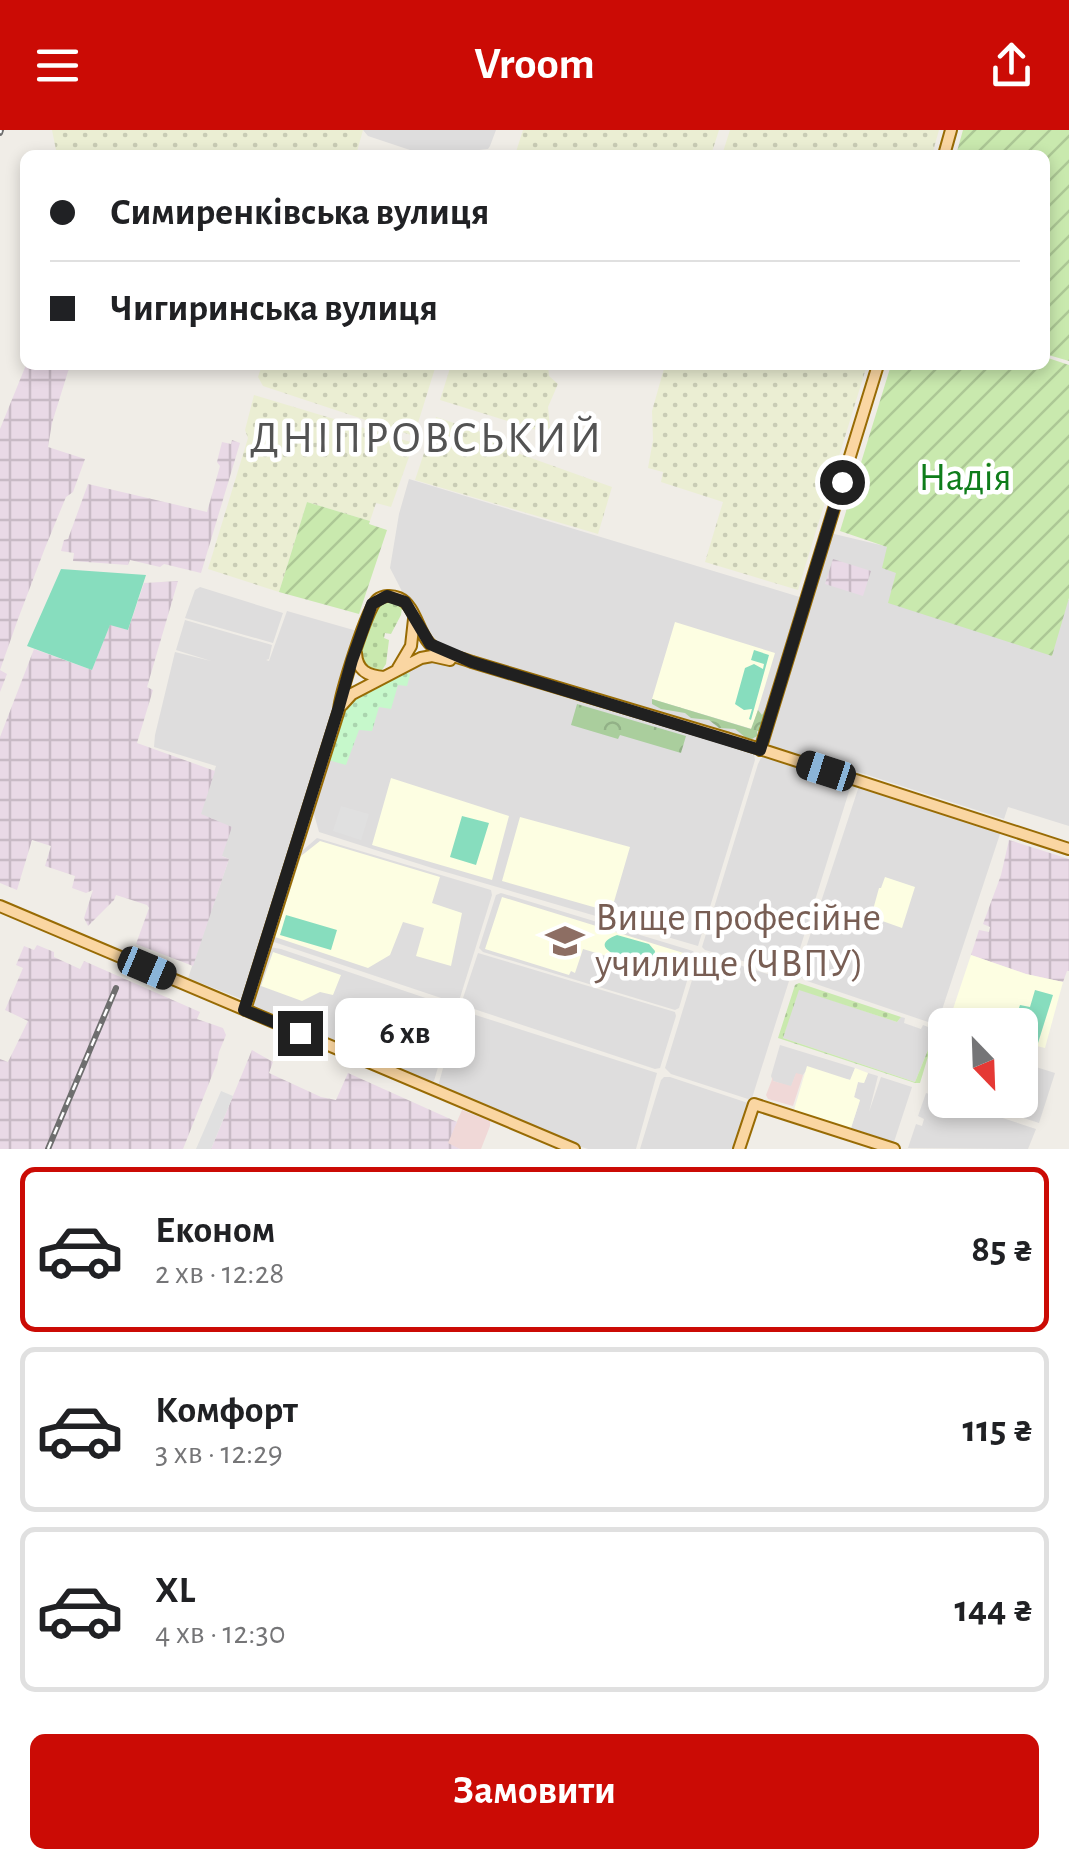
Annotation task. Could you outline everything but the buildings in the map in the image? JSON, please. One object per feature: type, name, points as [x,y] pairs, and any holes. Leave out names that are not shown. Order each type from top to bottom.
[{"type":"main road","points":[[760,750],[876,370]]},
{"type":"main road","points":[[244,1010],[370,608],[387,596],[405,602],[433,647],[472,662],[1069,850]]},
{"type":"main road","points":[[391,674],[411,646],[414,618]]},
{"type":"main road","points":[[356,653],[364,672],[391,674]]},
{"type":"main road","points":[[338,710],[347,698],[426,657],[472,662]]},
{"type":"main road","points":[[0,906],[574,1149]]},
{"type":"main road","points":[[739,1149],[754,1104],[894,1149]]},
{"type":"shaded area","points":[[52,130],[363,130],[357,150],[56,150]]},
{"type":"shaded area","points":[[363,130],[496,130],[488,149],[479,150],[410,150],[368,136]]},
{"type":"shaded area","points":[[523,130],[719,130],[713,150],[517,150]]},
{"type":"shaded area","points":[[730,130],[939,130],[933,150],[724,150]]},
{"type":"shaded area","points":[[24,370],[68,370],[48,447],[85,459],[0,670],[0,429]]},
{"type":"shaded area","points":[[260,370],[434,370],[414,436],[263,386],[258,377]]},
{"type":"shaded area","points":[[449,370],[548,370],[558,384],[548,407],[550,428],[543,432],[440,400]]},
{"type":"shaded area","points":[[664,370],[865,370],[798,590],[705,562],[723,502],[661,482],[663,472],[648,468],[653,440],[652,411]]},
{"type":"shaded area","points":[[254,395],[414,443],[391,507],[376,503],[370,521],[307,502],[279,592],[208,569],[248,438],[245,430]]},
{"type":"shaded area","points":[[436,417],[496,437],[492,453],[499,456],[503,448],[612,487],[598,534],[415,480]]},
{"type":"shaded area","points":[[232,440],[240,443],[201,573],[130,560],[128,565],[73,561],[74,553],[61,551],[88,484],[207,512],[220,466],[217,462],[222,442],[231,444]]},
{"type":"shaded area","points":[[409,479],[803,598],[758,739],[714,731],[434,645],[390,568]]},
{"type":"shaded area","points":[[830,533],[931,557],[1069,600],[1069,826],[1008,807],[1004,819],[852,770],[840,772],[768,746]]},
{"type":"shaded area","points":[[833,559],[871,571],[863,596],[825,584]]},
{"type":"shaded area","points":[[178,581],[147,687],[153,690],[137,743],[215,771],[201,814],[232,827],[222,856],[229,859],[193,966],[136,944],[147,905],[116,895],[88,926],[84,918],[93,890],[86,893],[72,888],[75,876],[45,866],[51,846],[32,840],[17,890],[0,883],[0,737],[34,649],[92,670],[110,624],[128,630],[144,583]]},
{"type":"shaded area","points":[[200,587],[283,613],[273,643],[185,618],[195,590]]},
{"type":"shaded area","points":[[287,611],[357,631],[244,1000],[188,978],[229,859],[222,856],[200,815],[216,766],[154,747],[155,735],[175,652],[211,661],[176,650],[185,620],[272,645],[266,660],[269,661]]},
{"type":"shaded area","points":[[675,622],[775,653],[752,729],[652,699]]},
{"type":"shaded area","points":[[437,659],[697,733],[754,754],[698,946],[319,832],[312,807],[347,703],[418,662]]},
{"type":"shaded area","points":[[0,670],[7,674],[0,692]]},
{"type":"shaded area","points":[[766,757],[851,785],[790,975],[702,947],[758,764]]},
{"type":"shaded area","points":[[391,778],[509,816],[492,880],[372,845]]},
{"type":"shaded area","points":[[859,786],[1000,834],[943,1008],[928,1008],[928,1022],[797,975]]},
{"type":"shaded area","points":[[341,806],[369,814],[361,840],[333,831]]},
{"type":"shaded area","points":[[520,817],[630,847],[611,912],[502,881]]},
{"type":"shaded area","points":[[317,838],[491,890],[459,1001],[271,941],[295,857]]},
{"type":"shaded area","points":[[1009,840],[1069,859],[1069,971],[1063,982],[971,955],[979,930],[989,932],[990,927],[983,924]]},
{"type":"shaded area","points":[[320,841],[440,877],[432,903],[462,913],[451,966],[416,956],[424,928],[403,922],[390,955],[368,968],[275,937],[301,856]]},
{"type":"shaded area","points":[[885,877],[915,887],[902,928],[871,917]]},
{"type":"shaded area","points":[[501,893],[693,951],[679,1008],[675,1010],[483,952],[479,948],[496,895]]},
{"type":"shaded area","name":"Вище професійне училище (ЧВПУ)","points":[[502,897],[690,955],[682,979],[583,949],[575,973],[571,971],[569,975],[485,949]]},
{"type":"shaded area","points":[[37,945],[80,969],[84,961],[200,1012],[197,1019],[223,1028],[226,1035],[217,1063],[183,1149],[0,1149],[0,1059],[8,1062],[28,1021],[5,1010],[23,968],[16,965],[24,946],[34,950]]},
{"type":"shaded area","points":[[270,947],[455,1008],[434,1081],[429,1083],[251,1007]]},
{"type":"shaded area","points":[[273,952],[341,975],[333,995],[320,992],[302,1001],[261,986]]},
{"type":"shaded area","points":[[478,953],[675,1012],[660,1068],[465,1006],[463,998]]},
{"type":"shaded area","points":[[700,954],[789,981],[752,1098],[671,1074],[665,1068]]},
{"type":"shaded area","points":[[971,955],[1063,982],[1045,1048],[1038,1046],[1038,1008],[953,1008]]},
{"type":"shaded area","points":[[798,989],[897,1022],[901,1017],[905,1018],[904,1023],[921,1029],[923,1025],[928,1027],[928,1050],[915,1082],[783,1038]]},
{"type":"shaded area","points":[[463,1011],[657,1073],[636,1149],[578,1146],[438,1086],[458,1015]]},
{"type":"shaded area","points":[[780,1045],[855,1068],[851,1080],[805,1072],[796,1074],[791,1087],[773,1081]]},
{"type":"shaded area","points":[[252,1050],[273,1062],[269,1073],[321,1097],[336,1100],[348,1073],[457,1122],[448,1143],[460,1149],[211,1149]]},
{"type":"shaded area","points":[[807,1066],[850,1080],[855,1068],[868,1073],[864,1083],[858,1082],[854,1097],[860,1100],[851,1128],[794,1110]]},
{"type":"shaded area","points":[[1038,1068],[1055,1073],[1039,1123],[1024,1118],[1038,1118]]},
{"type":"shaded area","points":[[796,1073],[803,1075],[793,1106],[768,1099],[773,1077],[773,1081],[791,1086]]},
{"type":"shaded area","points":[[868,1073],[878,1076],[869,1112],[881,1077],[912,1087],[894,1142],[851,1128],[860,1100],[854,1098],[858,1082],[864,1083]]},
{"type":"shaded area","points":[[664,1077],[750,1104],[736,1149],[640,1149]]},
{"type":"shaded area","points":[[221,1091],[233,1096],[211,1149],[196,1149]]},
{"type":"shaded area","points":[[926,1093],[928,1118],[1002,1118],[1036,1129],[1028,1149],[908,1148],[916,1124],[922,1126],[924,1119],[918,1116]]},
{"type":"shaded area","points":[[462,1110],[490,1121],[481,1149],[449,1145]]},
{"type":"green space","points":[[963,130],[1069,130],[1069,361],[1050,355],[1050,150],[957,150]]},
{"type":"green space","name":"Надія","points":[[1050,359],[1069,365],[1069,598],[1052,656],[888,603],[896,573],[882,568],[887,547],[840,531],[889,370],[1050,370]]},
{"type":"green space","points":[[307,502],[387,530],[359,614],[279,592]]},
{"type":"green space","points":[[61,569],[146,575],[128,630],[110,625],[92,670],[27,646]]},
{"type":"green space","points":[[390,601],[402,607],[401,615],[391,634],[385,633],[384,638],[389,640],[386,664],[382,670],[370,671],[361,662],[366,630],[376,607]]},
{"type":"green space","points":[[754,650],[769,655],[751,720],[752,709],[744,710],[735,704],[745,668],[754,664],[763,669],[764,664],[751,660]]},
{"type":"green space","points":[[405,668],[410,675],[407,686],[398,685],[391,709],[379,707],[372,731],[359,730],[346,765],[328,760],[349,700]]},
{"type":"green space","points":[[652,699],[751,729],[758,710],[762,715],[766,708],[771,708],[763,731],[757,731],[752,739],[735,729],[719,728],[709,720],[661,709],[652,704]]},
{"type":"green space","points":[[577,704],[686,736],[681,753],[571,725]]},
{"type":"green space","points":[[462,816],[489,823],[476,865],[450,857]]},
{"type":"green space","points":[[286,915],[337,930],[331,950],[280,935]]},
{"type":"green space","points":[[617,935],[649,944],[655,951],[654,959],[645,964],[613,954],[605,945]]},
{"type":"green space","points":[[799,983],[901,1017],[897,1022],[799,990],[783,1038],[915,1082],[928,1050],[920,1083],[915,1083],[778,1038],[795,985]]},
{"type":"green space","points":[[1035,990],[1053,995],[1038,1043],[1038,1008],[1019,1008],[1030,1007]]},
{"type":"railway","points":[[48,1149],[116,988]]},
{"type":"place","name":"Вище професійне училище (ЧВПУ)","points":[[565,941]]},
{"type":"district","name":"ДНІПРОВСЬКИЙ","points":[[427,438]]},
{"type":"route","points":[[300,1033],[244,1010],[372,604],[387,596],[405,602],[437,649],[760,750],[842,482]]}]
